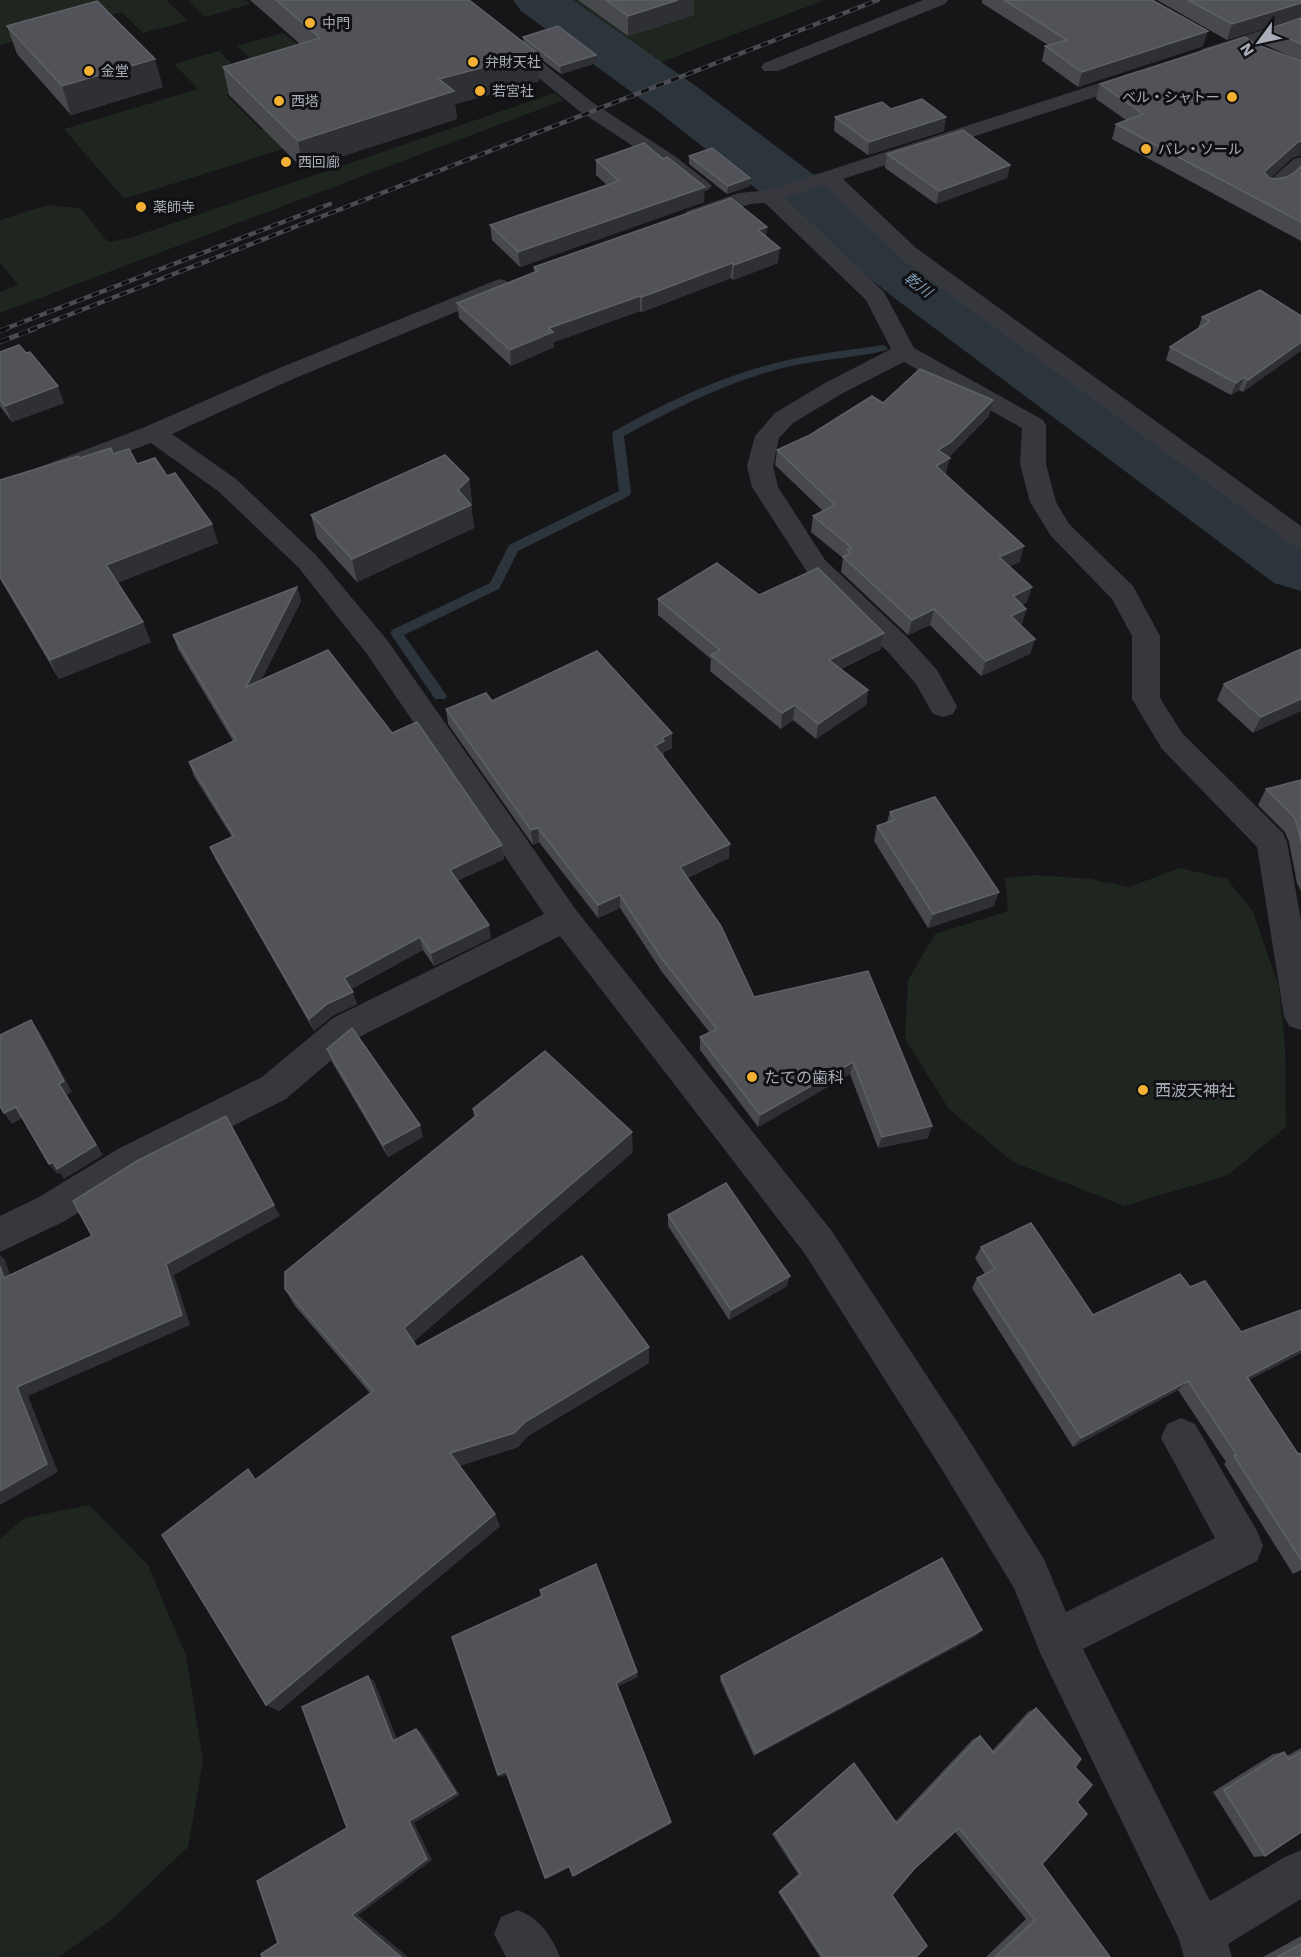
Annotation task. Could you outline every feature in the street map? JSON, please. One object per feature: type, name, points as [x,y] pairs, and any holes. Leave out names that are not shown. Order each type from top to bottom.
[{"type":"street","points":[[453,0],[585,106],[669,161],[724,205]]},
{"type":"street","points":[[771,67],[939,0]]},
{"type":"street","points":[[1195,57],[1301,24]]},
{"type":"street","points":[[1205,37],[1269,58]]},
{"type":"street","points":[[672,225],[724,205],[747,198],[770,196],[1152,71]]},
{"type":"street","points":[[1272,188],[1301,163]]},
{"type":"street","points":[[829,177],[908,253],[1301,539]]},
{"type":"street","points":[[770,196],[876,297],[904,352],[1034,425],[1033,464],[1043,502],[1060,530],[1123,592],[1146,636],[1146,699],[1172,741],[1272,842],[1301,1016]]},
{"type":"street","points":[[0,491],[154,433],[285,374],[518,278]]},
{"type":"street","points":[[904,352],[834,388],[784,418],[767,436],[760,466],[765,487],[816,566],[898,645],[927,677],[943,706]]},
{"type":"street","points":[[154,433],[227,485],[306,561],[377,647],[566,919],[818,1242],[955,1454],[1029,1574],[1056,1640],[1204,1945],[1301,1872]]},
{"type":"street","points":[[0,1235],[52,1209],[131,1160],[274,1088],[345,1028],[566,919]]},
{"type":"street","points":[[1056,1640],[1242,1546],[1181,1438]]},
{"type":"shaded area","points":[[0,0],[166,0],[188,21],[143,33],[122,12],[0,45]]},
{"type":"shaded area","points":[[188,0],[246,0],[250,4],[205,17]]},
{"type":"shaded area","points":[[565,0],[825,0],[656,64]]},
{"type":"shaded area","points":[[283,33],[391,115],[124,199],[64,129],[198,89],[174,64],[219,51],[255,86],[226,95],[261,130],[331,109],[273,80],[237,46]]},
{"type":"shaded area","points":[[555,93],[564,100],[0,313],[0,292],[18,285],[0,262],[0,220],[48,205],[80,208],[108,242],[130,238]]},
{"type":"shaded area","points":[[1180,868],[1227,879],[1253,912],[1279,987],[1285,1047],[1286,1127],[1228,1175],[1124,1206],[1013,1162],[949,1109],[905,1039],[908,980],[935,934],[1008,911],[1005,878],[1037,875],[1090,879],[1129,887]]},
{"type":"shaded area","points":[[89,1505],[148,1565],[186,1656],[203,1761],[188,1847],[111,1920],[59,1957],[0,1957],[0,1539],[24,1518]]},
{"type":"building","points":[[276,0],[469,0],[537,53],[439,79],[454,91],[298,141],[223,67],[320,38]]},
{"type":"building","points":[[606,0],[678,0],[628,16]]},
{"type":"building","points":[[1004,0],[1152,0],[1208,31],[1082,72],[1045,46],[1067,40]]},
{"type":"building","points":[[1188,0],[1301,0],[1301,3],[1232,24]]},
{"type":"building","points":[[97,1],[155,59],[62,86],[7,26]]},
{"type":"building","points":[[1301,18],[1301,44],[1268,29]]},
{"type":"building","points":[[558,26],[596,55],[560,66],[523,37]]},
{"type":"building","points":[[1245,37],[1255,44],[1301,61],[1301,141],[1264,172],[1269,178],[1276,179],[1287,177],[1301,166],[1301,222],[1116,124],[1143,114],[1100,84]]},
{"type":"building","points":[[922,99],[946,117],[869,142],[835,117],[882,102],[891,109]]},
{"type":"building","points":[[963,130],[1010,165],[939,191],[887,154]]},
{"type":"building","points":[[644,143],[663,159],[667,157],[705,187],[518,252],[490,225],[619,181],[596,160]]},
{"type":"building","points":[[712,148],[750,178],[728,186],[689,156]]},
{"type":"building","points":[[731,198],[767,227],[758,230],[780,248],[549,328],[553,332],[510,350],[457,303],[538,271],[534,267]]},
{"type":"building","points":[[1260,290],[1301,316],[1301,342],[1248,380],[1244,377],[1236,383],[1170,347],[1210,321],[1202,317]]},
{"type":"building","points":[[19,345],[26,353],[30,352],[58,386],[5,406],[0,399],[0,352]]},
{"type":"building","points":[[920,369],[993,400],[951,442],[938,450],[950,458],[936,466],[1024,546],[999,557],[1032,587],[1013,596],[1026,609],[1011,616],[1035,639],[986,661],[934,609],[912,620],[843,557],[851,553],[847,550],[852,548],[813,516],[835,505],[777,450],[810,435],[872,396],[883,403]]},
{"type":"building","points":[[111,448],[113,454],[129,449],[137,464],[155,458],[167,476],[175,473],[212,524],[106,565],[143,622],[50,660],[0,576],[0,480]]},
{"type":"building","points":[[445,455],[469,479],[458,490],[471,505],[352,559],[311,515]]},
{"type":"building","points":[[717,563],[759,595],[818,568],[884,633],[829,660],[868,690],[818,724],[795,705],[782,713],[711,655],[720,650],[658,599]]},
{"type":"building","points":[[297,587],[246,687],[328,650],[392,733],[417,722],[502,845],[450,870],[489,925],[431,953],[420,937],[344,978],[353,992],[327,1004],[309,1019],[210,847],[234,836],[189,762],[236,740],[173,635]]},
{"type":"building","points":[[1301,649],[1301,699],[1261,717],[1224,684]]},
{"type":"building","points":[[597,651],[672,733],[662,738],[664,741],[655,746],[730,844],[680,867],[721,926],[754,997],[868,971],[932,1126],[882,1137],[853,1062],[760,1115],[700,1037],[717,1029],[662,959],[620,895],[598,905],[538,828],[531,830],[446,709],[486,693],[492,701]]},
{"type":"building","points":[[1301,780],[1301,842],[1294,817],[1266,789]]},
{"type":"building","points":[[935,797],[999,892],[933,914],[877,826],[894,820],[890,812]]},
{"type":"building","points":[[31,1020],[64,1081],[59,1084],[96,1145],[57,1169],[53,1162],[49,1164],[16,1107],[4,1113],[0,1106],[0,1035]]},
{"type":"building","points":[[352,1028],[420,1125],[383,1145],[327,1049]]},
{"type":"building","points":[[545,1051],[632,1132],[404,1328],[417,1347],[582,1256],[649,1347],[525,1422],[514,1433],[450,1453],[495,1514],[266,1705],[162,1535],[248,1469],[255,1480],[373,1391],[285,1289],[285,1272],[477,1115],[473,1109]]},
{"type":"building","points":[[226,1116],[274,1205],[166,1264],[182,1315],[17,1387],[47,1464],[0,1491],[0,1266],[4,1278],[92,1236],[73,1201],[137,1161]]},
{"type":"building","points":[[726,1183],[790,1276],[731,1310],[668,1215]]},
{"type":"building","points":[[1031,1223],[1093,1315],[1180,1274],[1190,1287],[1205,1281],[1241,1332],[1301,1310],[1301,1349],[1247,1377],[1298,1454],[1301,1453],[1301,1560],[1234,1456],[1237,1455],[1188,1381],[1081,1438],[977,1278],[995,1269],[981,1247]]},
{"type":"building","points":[[942,1558],[982,1630],[756,1753],[721,1676]]},
{"type":"building","points":[[596,1564],[637,1672],[616,1683],[671,1822],[573,1876],[569,1866],[545,1878],[506,1771],[498,1775],[452,1637],[542,1596],[540,1590]]},
{"type":"building","points":[[368,1676],[393,1741],[416,1729],[456,1793],[409,1821],[427,1859],[352,1915],[401,1957],[262,1957],[261,1954],[278,1943],[257,1881],[347,1828],[302,1707]]},
{"type":"building","points":[[1036,1708],[1081,1759],[1075,1767],[1092,1785],[1077,1802],[1087,1814],[1042,1864],[1110,1957],[995,1957],[1035,1920],[959,1828],[914,1869],[892,1895],[927,1946],[916,1957],[823,1957],[780,1892],[801,1874],[775,1833],[854,1763],[897,1824],[980,1736],[994,1753]]},
{"type":"building","points":[[1284,1752],[1289,1759],[1301,1752],[1301,1832],[1265,1856],[1224,1790]]},
{"type":"building","points":[[1301,1944],[1301,1957],[1277,1957]]},
{"type":"waterway","name":"乾川","points":[[539,0],[680,101],[920,286],[1301,565]]},
{"type":"waterway","points":[[440,696],[396,633],[495,586],[513,548],[625,493],[618,434],[694,396],[754,373],[801,361],[883,348]]},
{"type":"railway","points":[[30,330],[878,0]]},
{"type":"railway","points":[[2,330],[330,204]]},
{"type":"railway","points":[[0,331],[6,329]]},
{"type":"railway","points":[[0,342],[34,329]]},
{"type":"place","name":"中門","points":[[310,23]]},
{"type":"place","name":"弁財天社","points":[[473,62]]},
{"type":"place","name":"金堂","points":[[89,71]]},
{"type":"place","name":"若宮社","points":[[480,91]]},
{"type":"place","name":"ベル・シャトー","points":[[1232,97]]},
{"type":"place","name":"西塔","points":[[279,101]]},
{"type":"place","name":"パレ・ソール","points":[[1146,149]]},
{"type":"place","name":"西回廊","points":[[286,162]]},
{"type":"place","name":"薬師寺","points":[[141,207]]},
{"type":"place","name":"たての歯科","points":[[752,1077]]},
{"type":"place","name":"西波天神社","points":[[1143,1090]]}]
